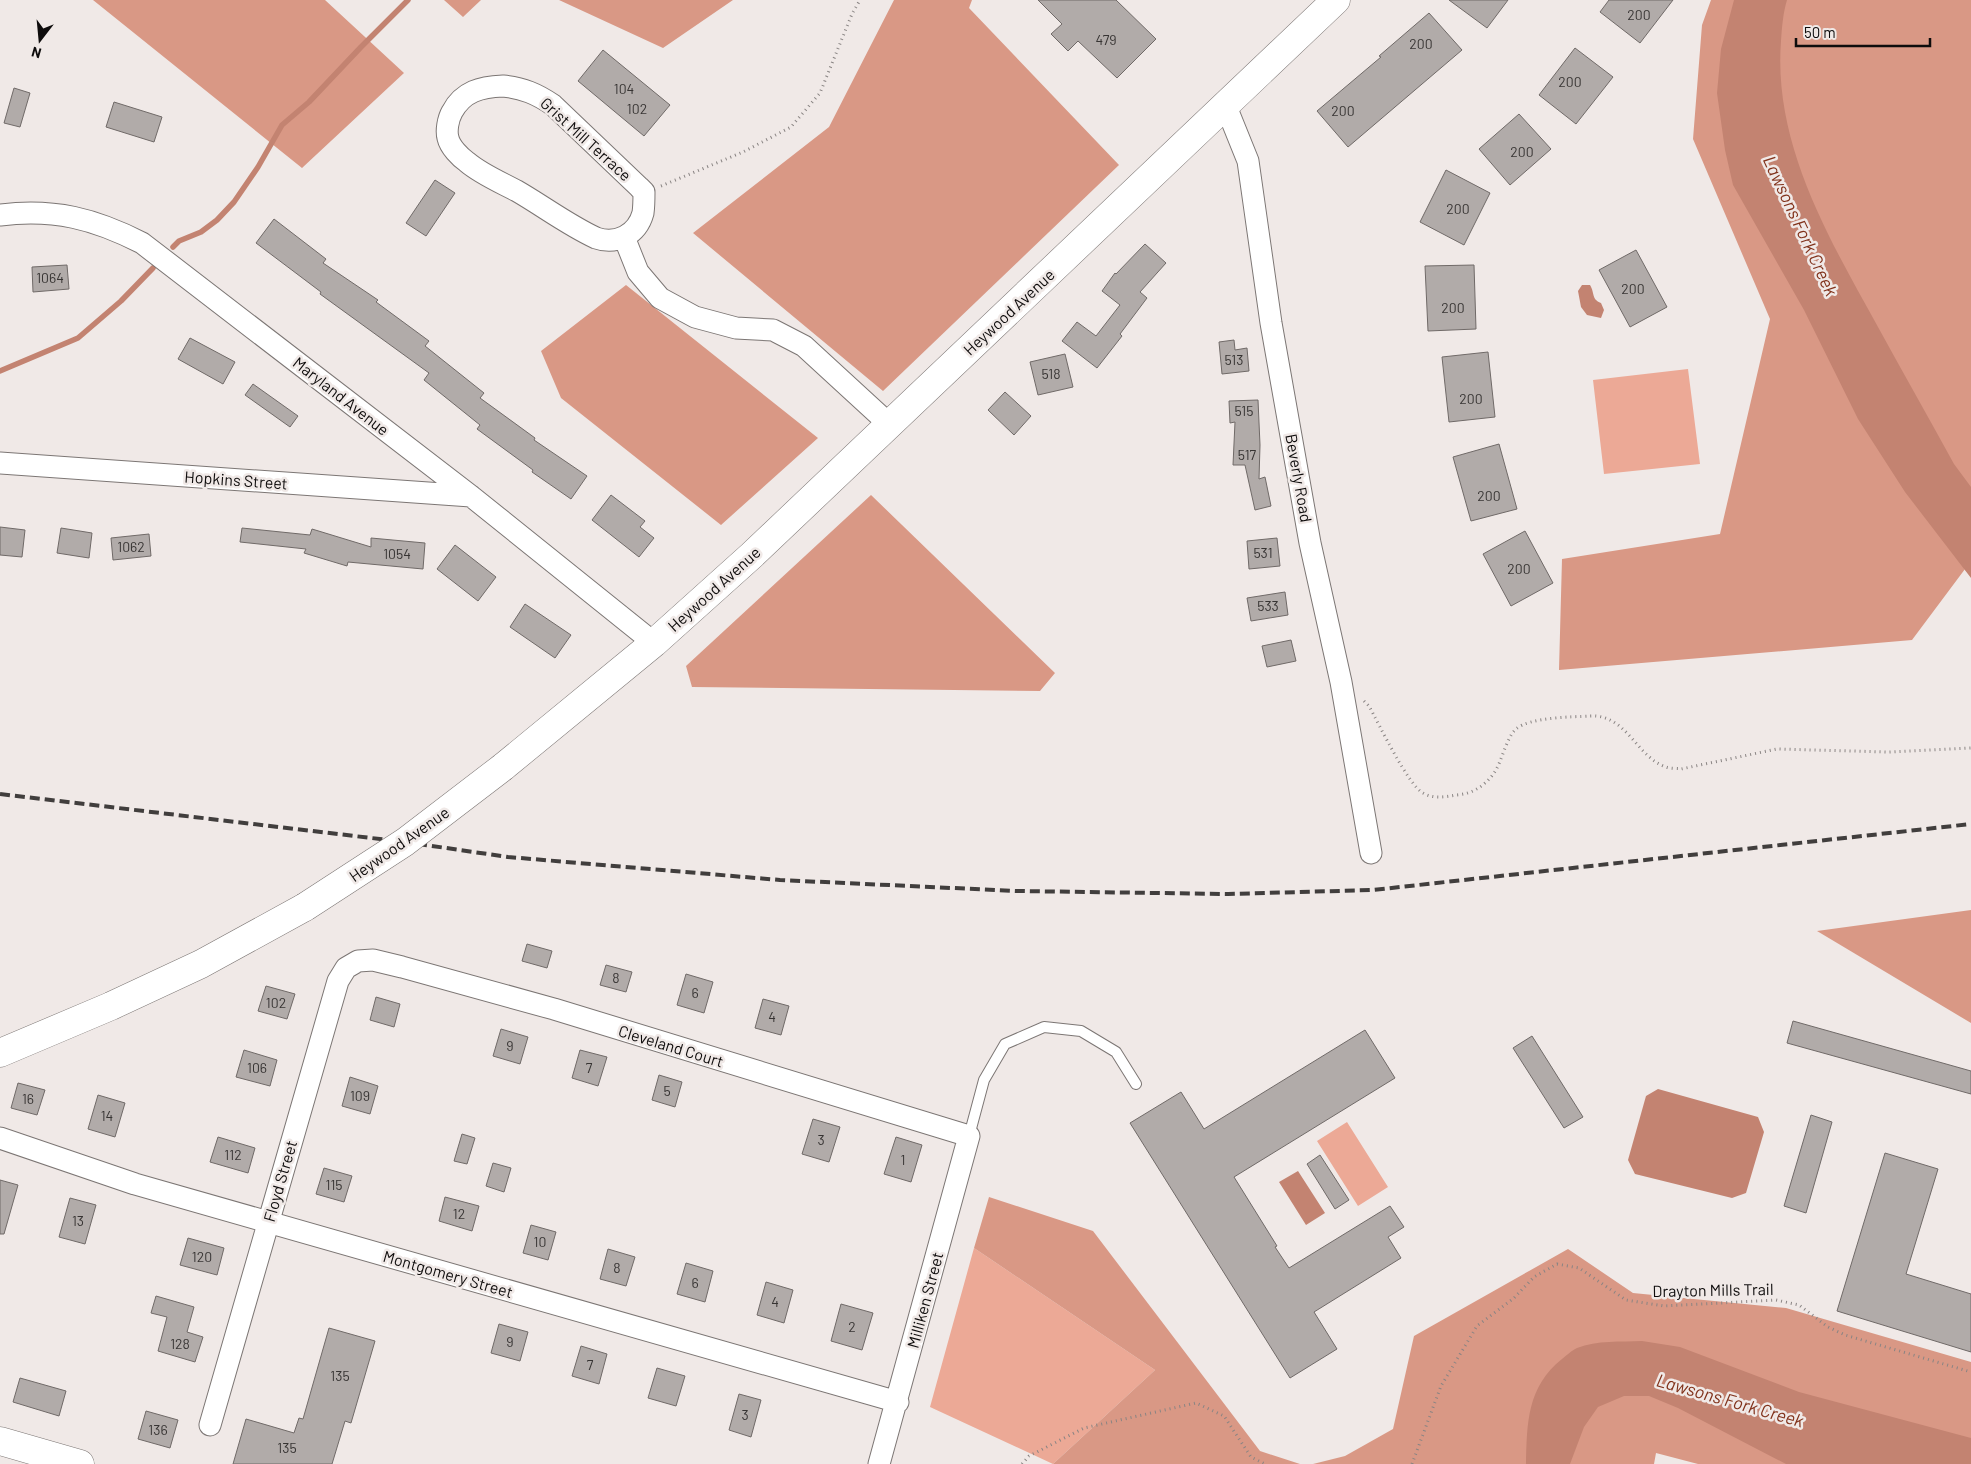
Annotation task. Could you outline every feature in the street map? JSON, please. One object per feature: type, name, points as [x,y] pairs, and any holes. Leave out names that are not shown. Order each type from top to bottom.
[{"type":"street","name":"Heywood Avenue","points":[[0,1053],[111,1006],[201,964],[305,906],[405,842],[503,767],[654,643],[752,555],[1336,0]]},
{"type":"street","name":"Grist Mill Terrace","points":[[503,86],[521,88],[538,95],[553,105],[644,192],[643,211],[640,222],[634,230],[624,237],[614,241],[596,238],[478,170],[456,151],[448,139],[447,127],[450,116],[463,97],[484,87],[503,86]]},
{"type":"street","name":"Beverly Road","points":[[1225,104],[1248,162],[1271,324],[1310,543],[1341,682],[1371,853]]},
{"type":"street","name":"Maryland Avenue","points":[[0,215],[20,212],[52,213],[84,219],[114,229],[142,243],[471,496],[654,643]]},
{"type":"street","points":[[624,237],[638,272],[660,298],[694,317],[736,328],[773,330],[804,346],[890,425]]},
{"type":"street","name":"Hopkins Street","points":[[0,463],[471,496]]},
{"type":"street","name":"Floyd Street","points":[[210,1424],[338,981],[341,974],[352,964],[366,959],[373,960]]},
{"type":"street","name":"Cleveland Court","points":[[373,960],[554,1009],[969,1136]]},
{"type":"street","name":"Milliken Street","points":[[879,1464],[898,1402],[969,1136]]},
{"type":"street","name":"Montgomery Street","points":[[0,1138],[135,1184],[898,1402]]},
{"type":"street","points":[[0,1441],[80,1464]]},
{"type":"lane","points":[[969,1136],[984,1080],[1006,1044],[1044,1027],[1081,1031],[1116,1052],[1136,1084]]},
{"type":"path","points":[[644,192],[743,152],[791,127],[820,93],[852,14],[860,0]]},
{"type":"path","points":[[1341,682],[1355,690],[1369,706],[1410,780],[1423,793],[1439,797],[1463,795],[1478,790],[1494,773],[1515,730],[1528,722],[1592,716],[1605,717],[1618,724],[1654,761],[1667,768],[1681,769],[1777,749],[1888,752],[1971,748]]},
{"type":"path","name":"Drayton Mills Trail","points":[[1412,1464],[1441,1386],[1477,1326],[1514,1298],[1534,1277],[1557,1264],[1578,1268],[1626,1300],[1664,1306],[1776,1300],[1799,1306],[1828,1327],[1845,1335],[1971,1372]]},
{"type":"path","points":[[1022,1464],[1029,1456],[1084,1428],[1196,1403],[1224,1416],[1251,1457],[1265,1464]]},
{"type":"shaded area","points":[[93,0],[325,0],[404,73],[302,168]]},
{"type":"shaded area","points":[[444,0],[481,0],[463,17]]},
{"type":"shaded area","points":[[559,0],[733,0],[663,48]]},
{"type":"shaded area","points":[[894,0],[972,0],[969,8],[1119,165],[883,391],[693,233],[829,127]]},
{"type":"shaded area","points":[[1711,0],[1971,0],[1971,561],[1912,640],[1559,670],[1562,559],[1720,534],[1770,319],[1693,139],[1702,25]]},
{"type":"shaded area","points":[[626,285],[818,438],[721,525],[561,398],[541,351]]},
{"type":"shaded area","points":[[1688,369],[1700,464],[1604,474],[1593,380]]},
{"type":"shaded area","points":[[871,495],[1055,673],[1040,691],[692,687],[686,666]]},
{"type":"shaded area","points":[[1971,910],[1971,1023],[1817,931]]},
{"type":"shaded area","points":[[1347,1122],[1388,1187],[1358,1206],[1317,1141]]},
{"type":"shaded area","points":[[989,1197],[1093,1231],[1260,1451],[1300,1464],[1053,1464],[1155,1370],[974,1248]]},
{"type":"shaded area","points":[[974,1248],[1155,1370],[1053,1464],[930,1407]]},
{"type":"shaded area","points":[[1568,1249],[1633,1293],[1786,1308],[1971,1362],[1971,1464],[1698,1464],[1656,1453],[1654,1464],[1313,1464],[1345,1456],[1393,1429],[1414,1336]]},
{"type":"water","name":"Lawsons Fork Creek","points":[[1734,0],[1787,0],[1781,36],[1781,80],[1786,117],[1796,154],[1808,190],[1841,260],[1954,464],[1971,487],[1971,578],[1905,492],[1858,419],[1804,310],[1733,185],[1725,150],[1717,93],[1721,49]]},
{"type":"water","points":[[1582,285],[1590,285],[1594,298],[1601,303],[1604,310],[1601,318],[1587,315],[1581,307],[1578,291]]},
{"type":"water","points":[[1658,1089],[1758,1117],[1764,1132],[1746,1193],[1732,1198],[1635,1174],[1628,1160],[1646,1096]]},
{"type":"water","points":[[1298,1171],[1325,1213],[1306,1225],[1279,1182]]},
{"type":"water","name":"Lawsons Fork Creek","points":[[1642,1341],[1680,1347],[1799,1392],[1971,1438],[1971,1464],[1786,1464],[1678,1408],[1649,1396],[1624,1396],[1598,1407],[1584,1427],[1570,1464],[1526,1464],[1527,1434],[1531,1407],[1535,1394],[1550,1370],[1573,1350],[1585,1345]]},
{"type":"building","points":[[1038,0],[1116,0],[1156,39],[1117,78],[1078,41],[1068,51],[1051,34],[1062,24]]},
{"type":"building","points":[[1449,0],[1508,0],[1487,28]]},
{"type":"building","points":[[1609,0],[1673,0],[1640,43],[1600,12]]},
{"type":"building","points":[[1429,13],[1462,50],[1348,147],[1317,111],[1381,57],[1379,56]]},
{"type":"building","points":[[1575,48],[1613,77],[1576,124],[1539,95]]},
{"type":"building","points":[[603,50],[670,105],[644,136],[578,81]]},
{"type":"building","points":[[14,88],[30,93],[20,127],[4,123]]},
{"type":"building","points":[[114,102],[162,117],[154,142],[106,127]]},
{"type":"building","points":[[1519,114],[1551,149],[1510,185],[1479,149]]},
{"type":"building","points":[[1446,170],[1490,193],[1464,245],[1420,222]]},
{"type":"building","points":[[435,180],[455,193],[426,236],[406,223]]},
{"type":"building","points":[[274,219],[326,259],[323,263],[378,300],[376,302],[429,341],[425,346],[484,393],[480,398],[535,438],[534,440],[587,476],[571,499],[532,472],[533,470],[477,429],[480,425],[424,380],[429,373],[320,294],[321,292],[256,243]]},
{"type":"building","points":[[1145,244],[1166,263],[1140,292],[1147,298],[1120,334],[1122,336],[1097,368],[1062,341],[1077,322],[1096,336],[1120,305],[1102,291],[1115,273]]},
{"type":"building","points":[[1636,250],[1667,307],[1630,327],[1599,270]]},
{"type":"building","points":[[67,265],[69,289],[33,292],[32,267]]},
{"type":"building","points":[[1474,265],[1476,329],[1428,331],[1425,266]]},
{"type":"building","points":[[190,338],[235,362],[223,384],[178,359]]},
{"type":"building","points":[[1234,340],[1235,350],[1247,348],[1249,371],[1222,374],[1219,342]]},
{"type":"building","points":[[1488,352],[1495,417],[1449,422],[1442,357]]},
{"type":"building","points":[[1065,354],[1073,387],[1038,395],[1030,362]]},
{"type":"building","points":[[253,384],[298,416],[290,427],[245,395]]},
{"type":"building","points":[[1005,392],[1031,416],[1014,435],[988,410]]},
{"type":"building","points":[[1258,400],[1259,479],[1265,477],[1271,506],[1255,510],[1245,465],[1233,465],[1235,422],[1230,423],[1229,401]]},
{"type":"building","points":[[1499,444],[1517,509],[1471,521],[1453,457]]},
{"type":"building","points":[[611,495],[645,521],[640,527],[654,538],[639,557],[592,520]]},
{"type":"building","points":[[0,527],[25,530],[22,557],[0,555]]},
{"type":"building","points":[[61,528],[92,533],[89,558],[57,553]]},
{"type":"building","points":[[242,528],[310,535],[312,529],[371,547],[371,538],[425,543],[423,569],[348,562],[347,566],[304,553],[306,549],[240,542]]},
{"type":"building","points":[[1525,531],[1553,583],[1511,606],[1483,554]]},
{"type":"building","points":[[149,534],[151,556],[113,560],[111,538]]},
{"type":"building","points":[[1277,538],[1280,566],[1249,569],[1247,541]]},
{"type":"building","points":[[455,545],[496,577],[478,601],[437,569]]},
{"type":"building","points":[[1285,592],[1288,615],[1251,621],[1247,598]]},
{"type":"building","points":[[525,604],[571,635],[555,658],[510,627]]},
{"type":"building","points":[[1291,640],[1296,661],[1267,667],[1262,646]]},
{"type":"building","points":[[527,944],[552,951],[547,968],[522,961]]},
{"type":"building","points":[[606,965],[632,972],[626,992],[600,985]]},
{"type":"building","points":[[686,974],[713,982],[704,1013],[677,1005]]},
{"type":"building","points":[[266,986],[295,994],[287,1019],[258,1011]]},
{"type":"building","points":[[376,997],[400,1004],[394,1027],[370,1020]]},
{"type":"building","points":[[763,999],[789,1006],[781,1035],[755,1028]]},
{"type":"building","points":[[1793,1021],[1971,1071],[1971,1094],[1787,1043]]},
{"type":"building","points":[[501,1029],[528,1037],[520,1064],[493,1056]]},
{"type":"building","points":[[1365,1030],[1395,1078],[1234,1177],[1289,1268],[1390,1206],[1404,1227],[1388,1237],[1401,1258],[1314,1312],[1337,1349],[1290,1378],[1130,1123],[1181,1092],[1204,1129]]},
{"type":"building","points":[[1532,1036],[1583,1117],[1564,1128],[1513,1048]]},
{"type":"building","points":[[244,1050],[277,1060],[270,1086],[236,1077]]},
{"type":"building","points":[[580,1050],[607,1057],[598,1086],[572,1078]]},
{"type":"building","points":[[659,1075],[682,1082],[675,1107],[652,1100]]},
{"type":"building","points":[[350,1077],[378,1086],[370,1114],[342,1106]]},
{"type":"building","points":[[18,1083],[45,1090],[37,1115],[11,1108]]},
{"type":"building","points":[[98,1095],[125,1103],[115,1137],[88,1129]]},
{"type":"building","points":[[1811,1115],[1832,1122],[1806,1213],[1784,1206]]},
{"type":"building","points":[[813,1119],[840,1127],[829,1162],[802,1154]]},
{"type":"building","points":[[462,1134],[475,1138],[467,1164],[454,1161]]},
{"type":"building","points":[[218,1137],[255,1148],[248,1173],[210,1162]]},
{"type":"building","points":[[896,1137],[922,1145],[911,1182],[884,1174]]},
{"type":"building","points":[[1885,1153],[1938,1169],[1906,1274],[1971,1294],[1971,1352],[1837,1311]]},
{"type":"building","points":[[1320,1155],[1349,1200],[1335,1209],[1307,1164]]},
{"type":"building","points":[[493,1163],[511,1168],[504,1192],[486,1186]]},
{"type":"building","points":[[324,1168],[352,1176],[344,1202],[316,1194]]},
{"type":"building","points":[[0,1180],[18,1185],[4,1234],[0,1234]]},
{"type":"building","points":[[445,1197],[479,1206],[472,1231],[439,1221]]},
{"type":"building","points":[[70,1198],[96,1205],[85,1244],[59,1237]]},
{"type":"building","points":[[531,1225],[556,1232],[548,1260],[523,1253]]},
{"type":"building","points":[[188,1238],[224,1248],[217,1275],[180,1265]]},
{"type":"building","points":[[608,1249],[635,1257],[626,1286],[600,1279]]},
{"type":"building","points":[[686,1263],[713,1271],[705,1302],[677,1294]]},
{"type":"building","points":[[766,1282],[793,1290],[784,1323],[757,1315]]},
{"type":"building","points":[[156,1296],[194,1307],[187,1332],[203,1337],[195,1362],[158,1351],[167,1317],[151,1313]]},
{"type":"building","points":[[841,1304],[873,1313],[862,1350],[831,1341]]},
{"type":"building","points":[[499,1324],[528,1332],[520,1361],[491,1353]]},
{"type":"building","points":[[329,1328],[375,1341],[351,1423],[345,1421],[332,1464],[233,1464],[246,1419],[294,1433],[299,1418],[303,1419]]},
{"type":"building","points":[[581,1346],[607,1354],[599,1384],[572,1376]]},
{"type":"building","points":[[657,1368],[685,1376],[676,1406],[648,1398]]},
{"type":"building","points":[[20,1378],[66,1391],[59,1416],[13,1402]]},
{"type":"building","points":[[739,1394],[761,1400],[751,1437],[729,1430]]},
{"type":"building","points":[[146,1411],[178,1420],[170,1448],[138,1439]]},
{"type":"waterway","points":[[173,247],[179,241],[201,232],[217,220],[234,202],[258,167],[282,125],[309,102],[408,0]]},
{"type":"waterway","points":[[0,371],[78,338],[121,301],[153,268]]},
{"type":"railway","points":[[0,794],[405,842],[508,857],[780,880],[1017,891],[1228,894],[1373,890],[1971,824]]}]
